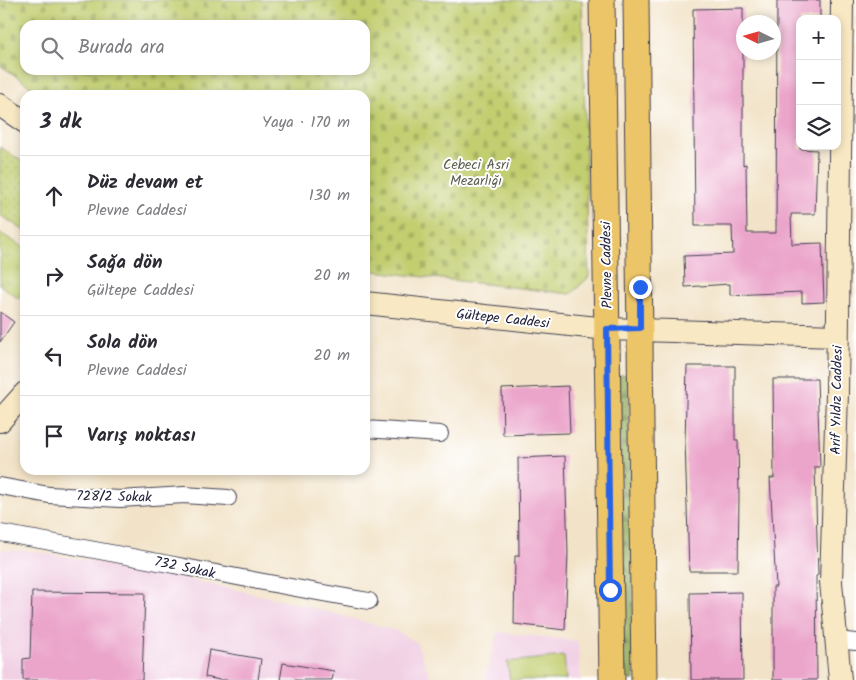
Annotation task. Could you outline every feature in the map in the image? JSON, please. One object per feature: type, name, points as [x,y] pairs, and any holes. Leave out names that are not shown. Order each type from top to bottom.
[{"type":"main road","name":"Plevne Caddesi","points":[[602,0],[612,680]]},
{"type":"main road","points":[[636,0],[644,680]]},
{"type":"main road","name":"Arif Yıldız Caddesi","points":[[840,680],[846,641],[831,582],[842,0]]},
{"type":"main road","points":[[0,105],[20,119]]},
{"type":"main road","name":"Gültepe Caddesi","points":[[370,304],[607,329],[640,328],[837,336]]},
{"type":"main road","points":[[1,417],[20,398]]},
{"type":"street","points":[[370,429],[440,434]]},
{"type":"street","name":"728/2 Sokak","points":[[0,486],[49,495],[120,499],[184,495],[228,498]]},
{"type":"street","name":"732 Sokak","points":[[0,533],[369,601]]},
{"type":"shaded area","points":[[0,550],[31,551],[154,572],[287,601],[394,630],[416,642],[432,680],[0,680]]},
{"type":"shaded area","points":[[498,632],[578,641],[581,680],[485,680]]},
{"type":"green space","name":"Cebeci Asri Mezarlığı","points":[[0,0],[582,0],[589,277],[571,294],[370,271],[370,90],[36,90],[0,65]]},
{"type":"green space","points":[[0,147],[20,160],[20,228],[0,215]]},
{"type":"green space","points":[[0,233],[20,245],[19,299],[0,285]]},
{"type":"green space","points":[[619,375],[628,375],[634,680],[624,680]]},
{"type":"green space","points":[[564,656],[566,680],[510,680],[507,662]]},
{"type":"building","points":[[777,0],[820,0],[820,15],[796,15],[796,150],[817,150],[815,214],[791,214],[792,244],[822,243],[824,302],[802,303],[802,292],[730,295],[730,284],[685,287],[684,256],[733,254],[732,226],[695,226],[693,9],[743,8],[743,15],[736,15],[736,60],[743,60],[743,165],[746,164],[747,233],[776,233],[777,60],[781,60],[781,15],[777,15]]},
{"type":"building","points":[[0,312],[14,322],[0,342]]},
{"type":"building","points":[[687,366],[735,366],[735,440],[738,440],[739,495],[738,571],[689,571],[685,441]]},
{"type":"building","points":[[773,379],[817,379],[820,467],[815,467],[818,575],[816,576],[817,680],[773,680],[773,587],[776,587],[770,478],[774,478]]},
{"type":"building","points":[[568,386],[570,433],[503,435],[502,389]]},
{"type":"building","points":[[565,456],[568,553],[565,630],[514,624],[515,556],[519,556],[518,458]]},
{"type":"building","points":[[32,592],[145,593],[142,680],[23,680],[23,659],[30,658]]},
{"type":"building","points":[[742,592],[743,680],[691,680],[690,593]]},
{"type":"building","points":[[209,650],[261,659],[258,680],[220,680],[205,677]]},
{"type":"building","points":[[283,663],[334,671],[332,680],[280,680]]},
{"type":"route","points":[[610,590],[607,329],[640,328],[640,287]]}]
